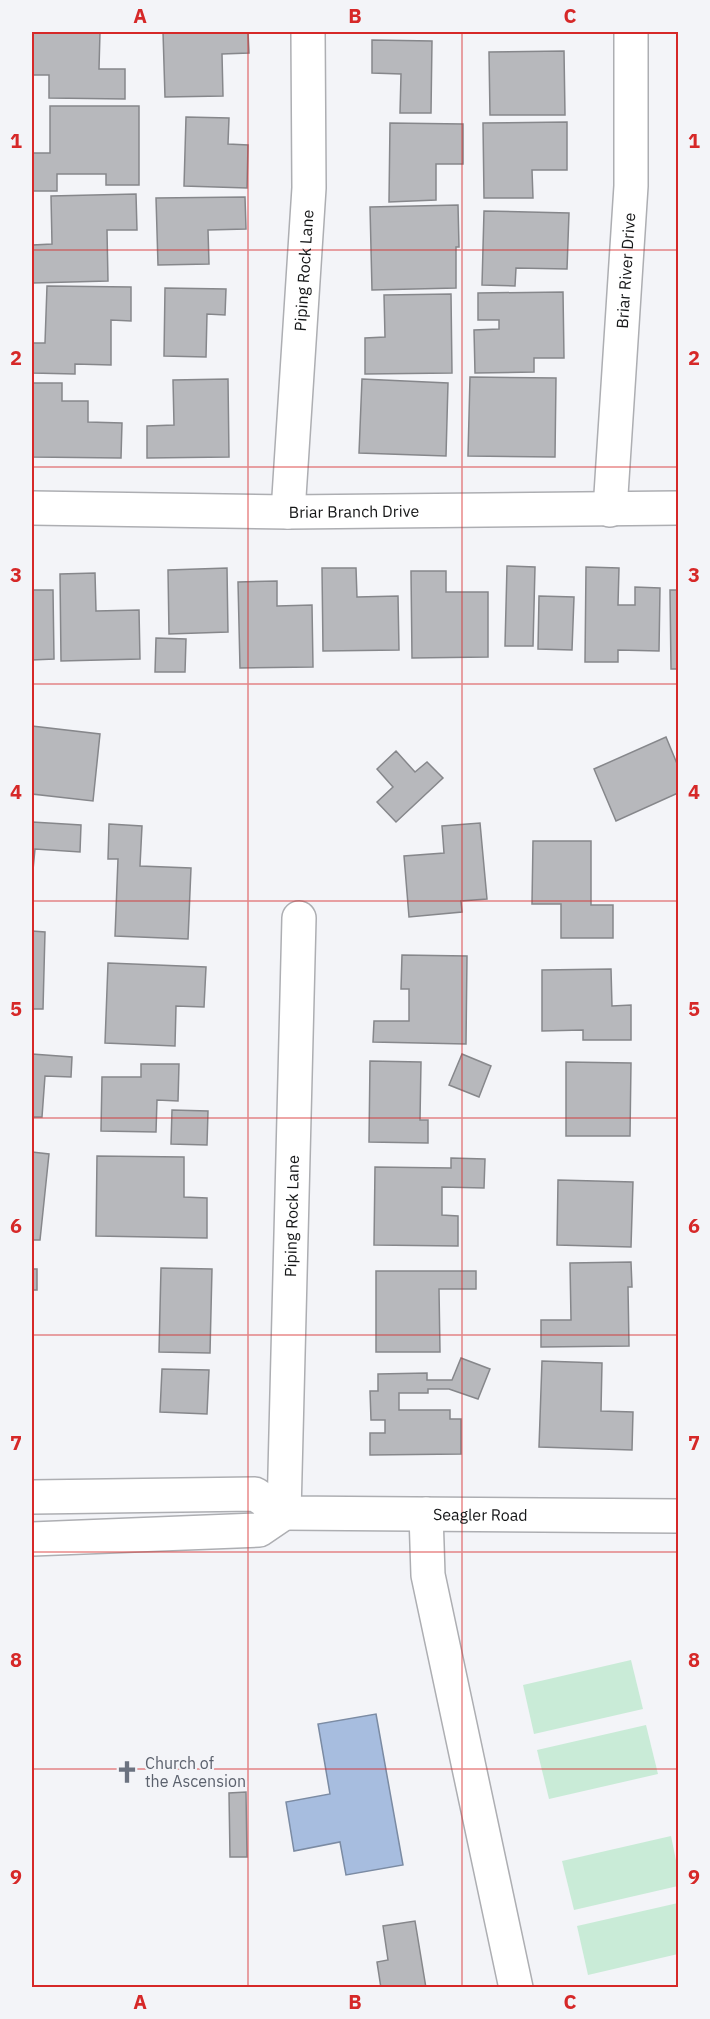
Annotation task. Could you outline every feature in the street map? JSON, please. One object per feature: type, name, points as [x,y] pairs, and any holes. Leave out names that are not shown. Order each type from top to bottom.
[{"type":"street","name":"Piping Rock Lane","points":[[288,512],[309,188],[308,32]]},
{"type":"street","name":"Briar River Drive","points":[[610,510],[631,186],[631,32]]},
{"type":"street","name":"Briar Branch Drive","points":[[32,508],[288,512],[678,508]]},
{"type":"street","name":"Piping Rock Lane","points":[[284,1513],[299,918]]},
{"type":"street","points":[[32,1497],[255,1494],[284,1513],[259,1530],[32,1539]]},
{"type":"street","name":"Seagler Road","points":[[284,1513],[678,1516]]},
{"type":"street","points":[[426,1514],[428,1575],[516,1988]]},
{"type":"green space","points":[[631,1660],[643,1709],[534,1734],[523,1685]]},
{"type":"green space","points":[[646,1725],[658,1774],[549,1799],[537,1750]]},
{"type":"green space","points":[[671,1836],[678,1870],[678,1886],[574,1910],[562,1861]]},
{"type":"green space","points":[[678,1903],[678,1954],[588,1975],[577,1926]]},
{"type":"water","points":[[376,1714],[403,1865],[346,1875],[340,1842],[294,1851],[286,1802],[330,1794],[318,1724]]},
{"type":"building","points":[[32,32],[100,32],[99,69],[125,69],[125,99],[49,98],[49,75],[32,75]]},
{"type":"building","points":[[163,32],[248,32],[249,53],[222,54],[223,96],[165,97]]},
{"type":"building","points":[[372,40],[432,41],[431,113],[400,113],[401,74],[372,73]]},
{"type":"building","points":[[564,51],[565,115],[490,115],[489,52]]},
{"type":"building","points":[[50,106],[139,106],[139,185],[106,185],[106,174],[57,174],[57,191],[32,191],[32,153],[50,153]]},
{"type":"building","points":[[186,117],[229,118],[228,144],[248,145],[247,188],[184,186]]},
{"type":"building","points":[[567,122],[567,170],[532,170],[533,198],[484,198],[483,123]]},
{"type":"building","points":[[390,123],[463,124],[463,164],[436,164],[436,200],[389,202]]},
{"type":"building","points":[[136,194],[137,230],[107,230],[108,281],[33,283],[33,245],[52,244],[51,196]]},
{"type":"building","points":[[245,197],[246,229],[208,230],[209,264],[158,265],[156,198]]},
{"type":"building","points":[[458,205],[459,247],[456,247],[456,288],[372,290],[370,207]]},
{"type":"building","points":[[484,211],[569,213],[567,269],[516,268],[515,286],[482,285]]},
{"type":"building","points":[[47,286],[131,287],[131,321],[111,320],[111,365],[75,364],[75,374],[32,373],[32,343],[45,343]]},
{"type":"building","points":[[165,288],[226,289],[225,315],[207,314],[206,357],[164,356]]},
{"type":"building","points":[[563,292],[564,358],[534,358],[534,372],[475,373],[474,330],[499,329],[499,320],[478,320],[478,293]]},
{"type":"building","points":[[451,294],[452,373],[365,374],[365,338],[385,337],[384,295]]},
{"type":"building","points":[[470,377],[556,378],[555,457],[468,456]]},
{"type":"building","points":[[228,379],[229,457],[147,458],[147,426],[174,425],[173,380]]},
{"type":"building","points":[[362,379],[448,383],[446,456],[359,453]]},
{"type":"building","points":[[32,383],[62,383],[62,401],[88,401],[88,422],[122,423],[121,458],[32,457]]},
{"type":"building","points":[[507,566],[535,567],[533,646],[505,646]]},
{"type":"building","points":[[586,567],[619,568],[618,605],[635,605],[635,587],[660,588],[659,651],[618,650],[618,662],[585,662]]},
{"type":"building","points":[[227,568],[228,632],[169,634],[168,570]]},
{"type":"building","points":[[322,568],[356,568],[357,597],[398,596],[399,650],[323,651]]},
{"type":"building","points":[[411,571],[446,571],[446,592],[488,592],[488,657],[412,658]]},
{"type":"building","points":[[95,573],[96,611],[139,610],[140,659],[61,661],[60,574]]},
{"type":"building","points":[[277,581],[277,606],[312,605],[313,667],[240,668],[238,582]]},
{"type":"building","points":[[32,590],[53,590],[54,659],[32,660]]},
{"type":"building","points":[[670,590],[678,590],[678,669],[671,669]]},
{"type":"building","points":[[539,596],[574,597],[572,650],[538,649]]},
{"type":"building","points":[[156,638],[186,639],[185,672],[155,672]]},
{"type":"building","points":[[32,726],[100,734],[93,801],[32,794]]},
{"type":"building","points":[[666,737],[678,766],[678,793],[616,821],[594,769]]},
{"type":"building","points":[[396,751],[415,772],[427,762],[443,778],[396,822],[377,802],[393,787],[377,769]]},
{"type":"building","points":[[32,822],[81,825],[80,852],[35,849],[32,870]]},
{"type":"building","points":[[480,823],[487,899],[461,901],[462,912],[409,917],[404,856],[444,853],[442,826]]},
{"type":"building","points":[[109,824],[142,826],[140,866],[191,868],[188,939],[115,936],[118,859],[108,859]]},
{"type":"building","points":[[533,841],[591,841],[591,905],[613,905],[613,938],[561,938],[561,904],[532,904]]},
{"type":"building","points":[[32,931],[45,932],[43,1009],[32,1009]]},
{"type":"building","points":[[402,955],[467,956],[466,1044],[373,1042],[374,1021],[409,1021],[409,989],[401,989]]},
{"type":"building","points":[[108,963],[206,967],[204,1007],[176,1006],[175,1046],[105,1043]]},
{"type":"building","points":[[611,969],[612,1006],[631,1005],[631,1040],[583,1040],[583,1030],[542,1031],[542,970]]},
{"type":"building","points":[[32,1054],[72,1057],[71,1077],[45,1076],[42,1117],[32,1117]]},
{"type":"building","points":[[462,1054],[491,1066],[479,1097],[449,1085]]},
{"type":"building","points":[[370,1061],[421,1062],[420,1120],[428,1120],[428,1143],[369,1142]]},
{"type":"building","points":[[566,1062],[631,1063],[630,1136],[566,1136]]},
{"type":"building","points":[[141,1064],[179,1064],[178,1101],[157,1100],[156,1132],[101,1131],[102,1077],[141,1077]]},
{"type":"building","points":[[172,1110],[208,1111],[207,1145],[171,1144]]},
{"type":"building","points":[[32,1152],[49,1154],[40,1240],[32,1240]]},
{"type":"building","points":[[97,1156],[184,1157],[184,1197],[207,1198],[207,1238],[96,1236]]},
{"type":"building","points":[[451,1158],[485,1159],[484,1188],[442,1187],[442,1215],[458,1216],[458,1246],[374,1245],[375,1167],[451,1168]]},
{"type":"building","points":[[558,1180],[633,1182],[631,1247],[557,1245]]},
{"type":"building","points":[[631,1262],[632,1287],[628,1287],[629,1346],[541,1347],[541,1320],[571,1320],[570,1263]]},
{"type":"building","points":[[161,1268],[212,1269],[210,1353],[159,1352]]},
{"type":"building","points":[[32,1269],[37,1269],[37,1290],[32,1290]]},
{"type":"building","points":[[376,1271],[476,1271],[476,1289],[439,1289],[440,1352],[376,1352]]},
{"type":"building","points":[[461,1358],[490,1369],[478,1399],[449,1389],[428,1389],[428,1393],[399,1393],[399,1410],[450,1410],[450,1419],[461,1419],[461,1454],[370,1455],[370,1433],[385,1433],[385,1420],[371,1420],[370,1391],[378,1391],[378,1374],[427,1373],[427,1380],[452,1380]]},
{"type":"building","points":[[542,1361],[602,1363],[601,1411],[633,1412],[632,1450],[539,1447]]},
{"type":"building","points":[[33,1368],[33,1396],[32,1396]]},
{"type":"building","points":[[162,1369],[209,1370],[207,1414],[160,1412]]},
{"type":"building","points":[[246,1792],[247,1857],[230,1857],[229,1793]]},
{"type":"building","points":[[415,1921],[426,1988],[381,1988],[377,1962],[388,1960],[383,1926]]},
{"type":"place","name":"Church of the Ascension","points":[[127,1772]]}]
